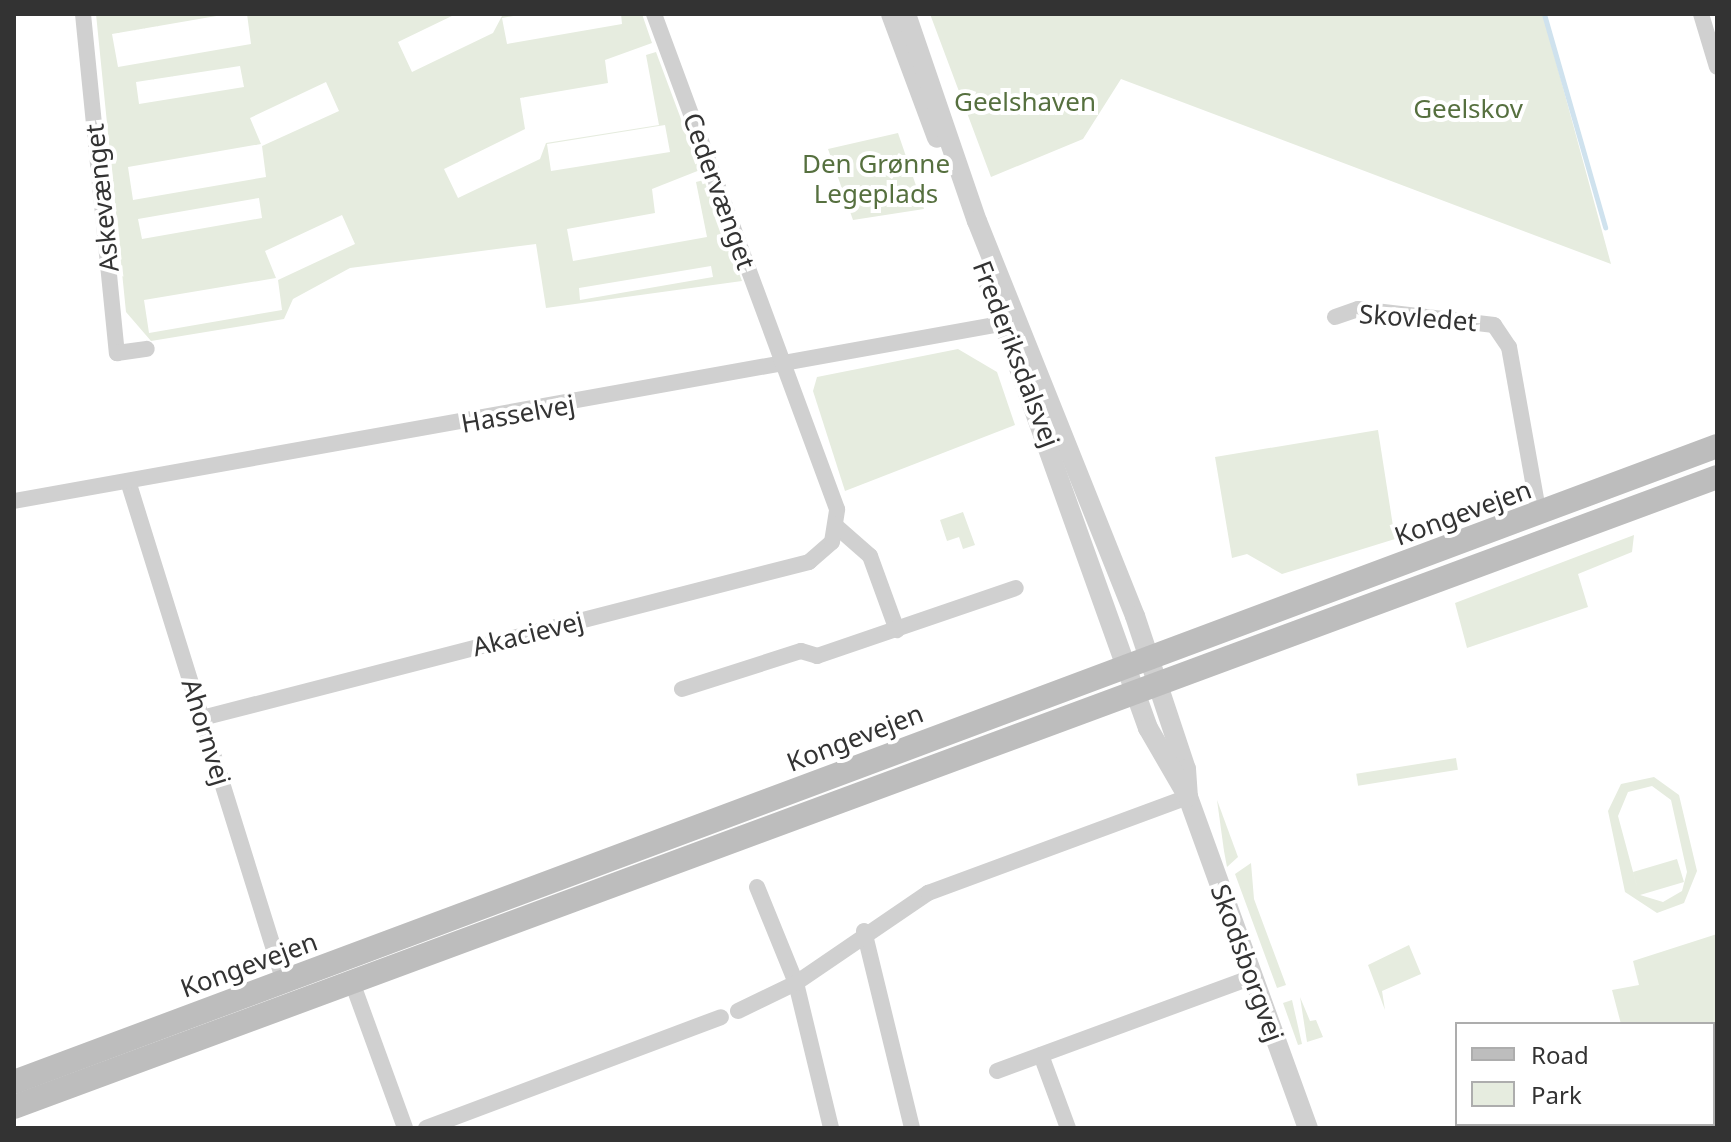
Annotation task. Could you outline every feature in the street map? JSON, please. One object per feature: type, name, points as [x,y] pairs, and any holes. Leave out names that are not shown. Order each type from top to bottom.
[{"type":"main road","name":"Kongevejen","points":[[14,1107],[972,754],[1325,594],[1717,446]]},
{"type":"main road","name":"Kongevejen","points":[[14,1082],[284,982],[1143,676],[1717,477]]},
{"type":"street","name":"Askevænget","points":[[83,14],[117,353],[147,349]]},
{"type":"street","name":"Cedervænget","points":[[654,14],[784,368]]},
{"type":"street","name":"Frederiksdalsvej","points":[[891,14],[1012,322],[1143,676]]},
{"type":"street","name":"Frederiksdalsvej","points":[[906,14],[1012,322]]},
{"type":"street","points":[[1701,14],[1717,67]]},
{"type":"street","name":"Skovledet","points":[[1335,317],[1358,309],[1494,325],[1509,347],[1539,515]]},
{"type":"street","name":"Hasselvej","points":[[14,501],[784,368],[1012,322]]},
{"type":"street","points":[[784,368],[837,527],[870,556],[897,630]]},
{"type":"street","name":"Ahornvej","points":[[128,481],[284,982]]},
{"type":"street","name":"Akacievej","points":[[202,718],[809,562],[837,527]]},
{"type":"street","points":[[682,689],[897,630],[1016,588]]},
{"type":"street","name":"Skodsborgvej","points":[[1143,676],[1308,1128]]},
{"type":"street","points":[[738,1011],[796,983],[864,931],[928,893],[1188,797]]},
{"type":"street","points":[[757,887],[796,983],[831,1128]]},
{"type":"street","points":[[864,931],[912,1128]]},
{"type":"street","points":[[997,1071],[1253,977]]},
{"type":"street","points":[[352,982],[405,1128]]},
{"type":"street","points":[[426,1128],[721,1017]]},
{"type":"street","points":[[1041,1055],[1068,1128]]},
{"type":"green space","points":[[96,14],[228,14],[112,34],[118,67],[251,44],[247,14],[456,14],[398,42],[412,72],[493,33],[502,16],[524,14],[502,18],[507,44],[622,24],[621,14],[642,14],[652,43],[605,60],[608,83],[520,98],[525,129],[444,169],[458,198],[540,159],[546,143],[659,125],[646,55],[656,52],[700,170],[652,189],[655,213],[567,229],[573,261],[707,237],[696,182],[704,180],[742,281],[546,308],[536,244],[350,268],[293,299],[284,319],[151,341],[126,312]],"holes":[[[240,66],[244,87],[139,104],[136,82]],[[326,82],[339,111],[262,146],[266,177],[133,200],[128,167],[261,144],[250,118]],[[665,125],[670,152],[551,171],[547,144]],[[259,198],[262,218],[142,239],[138,219]],[[342,215],[355,244],[278,280],[282,310],[149,333],[144,300],[276,278],[265,251]],[[711,266],[713,277],[580,300],[579,288]]]},
{"type":"green space","name":"Geelskov","points":[[930,14],[1543,14],[1611,264],[1121,79],[1083,139],[991,177]]},
{"type":"green space","name":"Den Grønne Legeplads","points":[[898,133],[924,209],[853,220],[828,149]]},
{"type":"green space","points":[[958,349],[997,372],[1015,425],[845,491],[813,391],[817,377]]},
{"type":"green space","points":[[1378,430],[1395,539],[1282,574],[1247,554],[1232,558],[1215,457]]},
{"type":"green space","points":[[963,512],[975,545],[963,549],[959,537],[947,541],[940,520]]},
{"type":"green space","points":[[1634,535],[1632,552],[1578,574],[1588,607],[1467,648],[1455,603]]},
{"type":"green space","points":[[1456,758],[1458,770],[1358,786],[1356,774]]},
{"type":"green space","points":[[1654,777],[1679,795],[1697,871],[1684,903],[1657,913],[1625,892],[1608,811],[1621,784]],"holes":[[[1652,786],[1671,800],[1687,872],[1682,891],[1663,902],[1640,895],[1684,882],[1677,859],[1633,872],[1618,816],[1628,792]]]},
{"type":"green space","points":[[1217,800],[1238,857],[1227,867],[1224,851]]},
{"type":"green space","points":[[1251,863],[1254,899],[1286,985],[1277,988],[1235,874]]},
{"type":"green space","points":[[1717,934],[1717,1128],[1655,1128],[1715,1126],[1715,1022],[1620,1022],[1612,990],[1639,985],[1633,961]]},
{"type":"green space","points":[[1409,945],[1421,974],[1382,991],[1385,1010],[1368,965]]},
{"type":"green space","points":[[1300,997],[1310,1021],[1316,1020],[1323,1037],[1307,1042]]},
{"type":"green space","points":[[1292,1000],[1302,1044],[1298,1045],[1283,1003]]},
{"type":"waterway","points":[[1544,14],[1605,227]]},
{"type":"park label","name":"Geelshaven","points":[[1025,102]]}]
